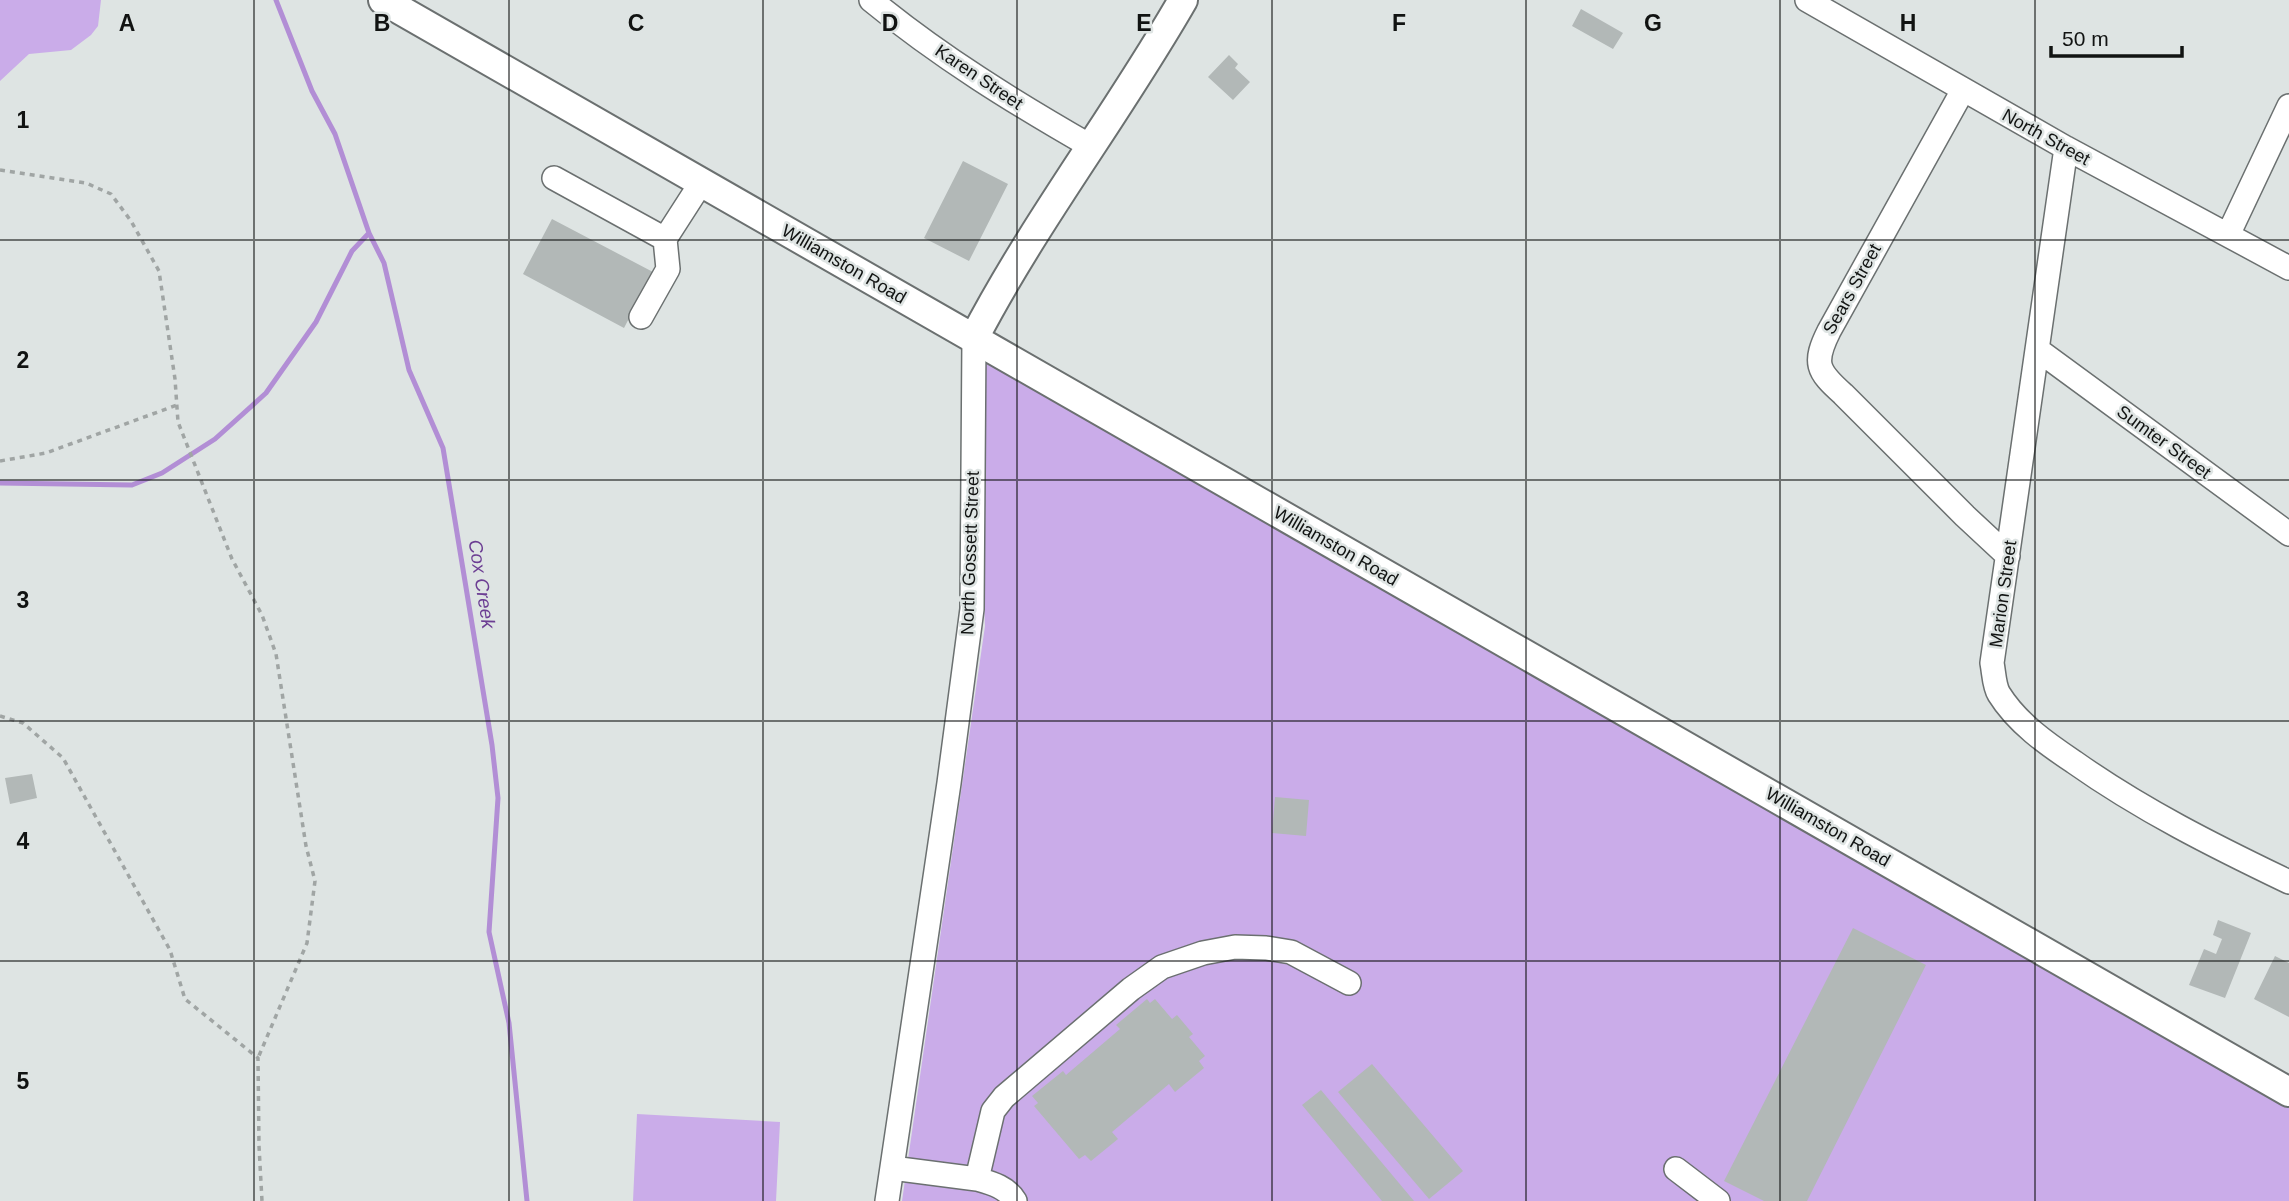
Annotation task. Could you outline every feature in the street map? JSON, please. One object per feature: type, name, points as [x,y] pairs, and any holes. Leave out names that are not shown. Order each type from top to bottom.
[{"type":"main road","name":"Williamston Road","points":[[383,0],[2289,1092]]},
{"type":"main road","name":"North Gossett Street","points":[[974,338],[1000,289],[1151,56],[1183,0]]},
{"type":"street","name":"Karen Street","points":[[870,0],[899,24],[1027,110],[1092,147]]},
{"type":"street","name":"North Street","points":[[1807,0],[2066,148],[2289,268]]},
{"type":"street","name":"Sears Street","points":[[1963,90],[1829,331],[1819,351],[1818,362],[1824,377],[2008,556]]},
{"type":"street","points":[[2228,235],[2289,106]]},
{"type":"street","name":"Marion Street","points":[[2066,148],[1992,663],[1997,692],[2023,723],[2116,792],[2197,838],[2289,882]]},
{"type":"street","points":[[554,178],[665,239]]},
{"type":"street","points":[[641,317],[668,269],[665,239],[701,183]]},
{"type":"street","name":"North Gossett Street","points":[[887,1201],[972,609],[974,338]]},
{"type":"street","name":"Sumter Street","points":[[2038,350],[2289,534]]},
{"type":"street","points":[[977,1179],[993,1111],[1004,1097],[1131,989],[1162,967],[1203,953],[1235,947],[1266,948],[1291,952],[1349,983]]},
{"type":"street","points":[[892,1168],[977,1179],[995,1184],[1012,1195],[1015,1201]]},
{"type":"street","points":[[1676,1169],[1718,1201]]},
{"type":"path","points":[[0,170],[86,183],[111,194],[131,221],[159,271],[178,422],[232,559],[262,615],[276,654],[306,846],[315,881],[307,943],[258,1058],[262,1201]]},
{"type":"path","points":[[0,461],[46,453],[177,405]]},
{"type":"path","points":[[0,716],[23,723],[63,758],[170,950],[185,999],[258,1058]]},
{"type":"shaded area","points":[[0,0],[101,0],[98,26],[71,50],[29,54],[0,81]]},
{"type":"shaded area","points":[[974,338],[2289,1092],[2289,1201],[902,1201],[985,626]]},
{"type":"shaded area","points":[[637,1114],[780,1122],[776,1201],[633,1201]]},
{"type":"building","points":[[1581,9],[1623,33],[1613,49],[1572,26]]},
{"type":"building","points":[[1229,55],[1238,64],[1235,68],[1250,82],[1233,100],[1208,77]]},
{"type":"building","points":[[963,161],[1008,184],[969,261],[924,238]]},
{"type":"building","points":[[552,219],[653,272],[624,328],[523,274]]},
{"type":"building","points":[[32,774],[37,798],[10,804],[5,778]]},
{"type":"building","points":[[1275,797],[1309,800],[1306,836],[1272,833]]},
{"type":"building","points":[[2218,920],[2251,933],[2225,998],[2189,985],[2204,949],[2216,954],[2222,939],[2213,935]]},
{"type":"building","points":[[1853,928],[1926,965],[1807,1201],[1764,1201],[1724,1181]]},
{"type":"building","points":[[2275,956],[2289,963],[2289,1017],[2254,999]]},
{"type":"building","points":[[1147,999],[1150,1003],[1155,999],[1172,1019],[1177,1015],[1193,1034],[1189,1037],[1205,1056],[1199,1061],[1204,1068],[1175,1092],[1169,1084],[1112,1132],[1118,1139],[1091,1161],[1085,1155],[1079,1159],[1034,1106],[1038,1103],[1032,1096],[1063,1071],[1066,1075],[1120,1029],[1116,1025]]},
{"type":"building","points":[[1372,1064],[1463,1171],[1429,1199],[1338,1092]]},
{"type":"building","points":[[1321,1090],[1414,1201],[1382,1201],[1302,1105]]},
{"type":"waterway","name":"Cox Creek","points":[[276,0],[312,91],[335,134],[369,233],[384,263],[409,370],[443,448],[492,745],[498,798],[489,932],[509,1023],[527,1201]]},
{"type":"waterway","points":[[0,483],[132,485],[162,473],[215,439],[266,393],[316,322],[352,251],[369,233]]}]
